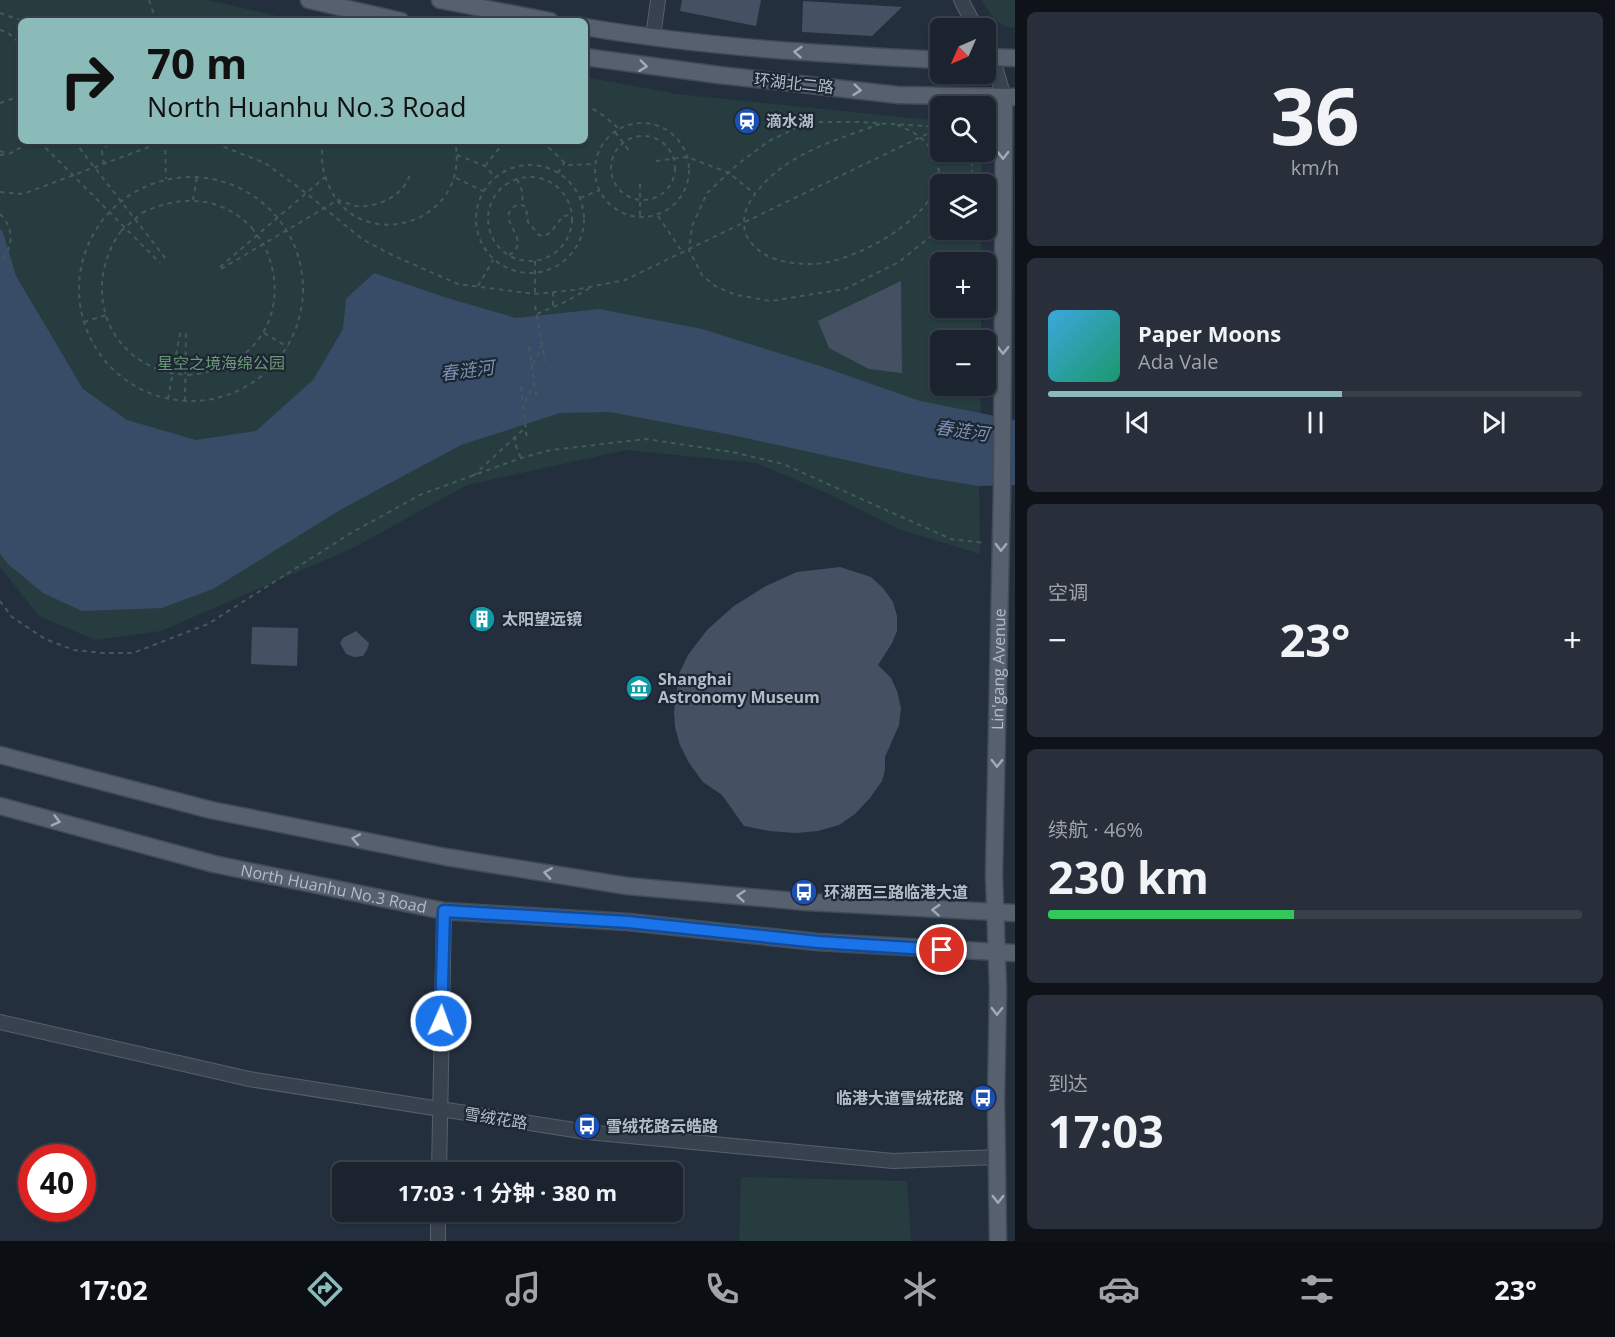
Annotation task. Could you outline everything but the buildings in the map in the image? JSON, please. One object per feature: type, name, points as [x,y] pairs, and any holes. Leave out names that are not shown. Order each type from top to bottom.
[{"type":"main road","points":[[309,0],[341,4],[390,18]]},
{"type":"main road","points":[[440,0],[534,18]]},
{"type":"main road","name":"环湖北二路","points":[[588,27],[755,48],[930,59]]},
{"type":"main road","points":[[996,54],[1015,58]]},
{"type":"main road","name":"环湖北二路","points":[[588,57],[898,95],[1009,97]]},
{"type":"main road","name":"Lin'gang Avenue","points":[[998,1241],[994,913],[1009,97]]},
{"type":"main road","points":[[0,755],[211,810],[446,857],[639,887],[806,902],[1015,913]]},
{"type":"main road","name":"North Huanhu No.3 Road","points":[[0,806],[214,864],[444,911],[628,922],[818,942],[1015,953]]},
{"type":"street","points":[[653,37],[658,0]]},
{"type":"street","points":[[961,0],[971,18]]},
{"type":"street","points":[[996,70],[1009,97]]},
{"type":"street","points":[[439,1162],[444,911]]},
{"type":"street","name":"雪绒花路","points":[[0,1022],[249,1079],[587,1132],[893,1161],[998,1157]]},
{"type":"street","points":[[438,1222],[438,1241]]},
{"type":"path","points":[[149,0],[155,18]]},
{"type":"path","points":[[0,13],[18,20]]},
{"type":"path","points":[[0,30],[7,32],[18,41]]},
{"type":"path","points":[[0,103],[18,96]]},
{"type":"path","points":[[588,106],[618,128]]},
{"type":"path","points":[[930,126],[808,122],[769,141],[707,193],[692,226],[689,250],[702,274],[715,286],[736,295],[771,301],[845,289],[899,262],[930,237]]},
{"type":"path","points":[[633,123],[648,123],[663,127],[676,136],[685,148],[689,178],[684,193],[674,205],[657,215],[630,216],[615,209],[604,198],[597,184],[595,164],[598,152],[606,139],[618,128],[633,123]]},
{"type":"path","points":[[883,123],[812,149],[780,167],[755,194],[746,210],[743,223],[746,235],[756,249],[772,258],[792,264],[822,263],[857,252],[897,231],[916,215],[933,194],[939,178],[937,159],[921,137],[893,124]]},
{"type":"path","points":[[614,132],[630,152]]},
{"type":"path","points":[[219,144],[265,163],[362,239],[382,250],[458,284],[535,294],[626,280],[927,134]]},
{"type":"path","points":[[636,137],[656,140],[665,146],[672,158],[674,174],[670,184],[655,198],[640,200],[625,194],[612,178],[613,157],[623,144],[636,137]]},
{"type":"path","points":[[0,153],[9,154],[27,144]]},
{"type":"path","points":[[42,144],[160,263]]},
{"type":"path","points":[[76,144],[166,259]]},
{"type":"path","points":[[104,164],[102,151],[108,144]]},
{"type":"path","points":[[0,192],[23,194],[155,144]]},
{"type":"path","points":[[165,144],[166,179]]},
{"type":"path","points":[[323,144],[321,152],[325,177],[338,201],[346,210],[365,220],[386,225],[408,223],[427,214],[444,198],[454,177],[457,154],[455,144]]},
{"type":"path","points":[[485,166],[503,144]]},
{"type":"path","points":[[545,144],[567,165],[595,164]]},
{"type":"path","points":[[457,154],[485,166],[495,177]]},
{"type":"path","points":[[656,161],[687,157],[729,173],[755,194]]},
{"type":"path","points":[[558,173],[564,162]]},
{"type":"path","points":[[527,165],[544,167],[558,173],[573,186],[580,198],[584,218],[582,236],[575,251],[563,263],[546,272],[527,274],[509,270],[493,260],[482,245],[476,227],[476,208],[483,191],[495,177],[510,168],[527,165]]},
{"type":"path","points":[[325,177],[220,268],[338,201],[358,206],[380,203],[401,191],[410,173]]},
{"type":"path","points":[[193,200],[197,177]]},
{"type":"path","points":[[197,177],[220,180],[237,186],[253,195],[278,218],[287,230],[297,251],[304,286],[299,322],[288,347],[270,370],[238,392],[220,398],[185,401],[168,399],[146,392],[114,370],[101,356],[84,322],[79,284],[81,266],[95,231],[121,201],[149,185],[166,179],[197,177]]},
{"type":"path","points":[[454,177],[483,191]]},
{"type":"path","points":[[531,177],[544,180],[556,187],[565,198],[571,215],[567,238],[559,249],[548,257],[535,261],[521,260],[508,255],[491,235],[488,221],[489,208],[495,195],[504,186],[517,179],[531,177]]},
{"type":"path","points":[[517,179],[522,193],[522,205]]},
{"type":"path","points":[[640,184],[640,217]]},
{"type":"path","points":[[580,198],[600,190]]},
{"type":"path","points":[[193,200],[223,207],[236,214],[252,228],[264,244],[272,264],[276,285],[272,312],[263,333],[251,349],[229,365],[202,374],[188,375],[169,373],[147,364],[125,347],[116,336],[101,297],[103,268],[110,249],[121,231],[142,213],[168,202],[193,200]]},
{"type":"path","points":[[508,255],[516,250],[518,239],[508,217],[510,210],[519,204],[526,207],[528,222],[539,235],[545,236],[563,216],[571,215]]},
{"type":"path","points":[[0,214],[9,228],[11,238],[10,248],[0,263]]},
{"type":"path","points":[[657,215],[683,253]]},
{"type":"path","points":[[477,287],[493,260]]},
{"type":"path","points":[[535,261],[535,294]]},
{"type":"path","points":[[537,314],[593,286]]},
{"type":"path","points":[[553,292],[553,307]]},
{"type":"path","points":[[535,306],[545,361]]},
{"type":"path","points":[[84,322],[106,315]]},
{"type":"path","points":[[168,399],[181,328]]},
{"type":"path","points":[[185,401],[186,329]]},
{"type":"path","points":[[263,333],[288,347]]},
{"type":"path","points":[[532,368],[533,360],[542,346]]},
{"type":"path","points":[[529,347],[537,401]]},
{"type":"path","points":[[524,407],[525,399],[534,384]]},
{"type":"path","points":[[522,387],[527,440]]},
{"type":"path","points":[[472,477],[526,427]]},
{"type":"path","points":[[515,436],[521,458]]},
{"type":"path","points":[[0,601],[12,617],[45,639],[74,650],[133,653],[208,624],[362,527],[422,494],[521,458],[551,450],[646,439],[732,452],[783,464],[951,538],[985,543]]},
{"type":"green space","name":"星空之境海绵公园","points":[[0,0],[208,0],[286,18],[18,18],[18,144],[588,144],[588,78],[677,94],[930,120],[930,162],[982,162],[981,174],[930,174],[930,240],[981,240],[981,252],[930,252],[930,318],[981,318],[981,330],[930,330],[930,396],[981,396],[980,554],[898,529],[829,494],[756,463],[626,450],[467,485],[353,548],[161,631],[95,640],[39,616],[0,567]]},
{"type":"green space","points":[[982,0],[1015,0],[1015,28],[1004,25],[991,14]]},
{"type":"green space","points":[[741,1177],[907,1181],[911,1241],[739,1241]]},
{"type":"water","name":"春涟河","points":[[0,229],[3,232],[16,276],[83,389],[127,420],[196,440],[256,431],[313,380],[343,329],[346,299],[374,273],[516,318],[599,309],[702,329],[823,367],[920,401],[1015,420],[1015,485],[979,486],[923,477],[732,435],[610,412],[560,413],[461,445],[340,510],[213,589],[162,608],[82,611],[43,593],[8,564],[0,554]]},
{"type":"place","name":"滴水湖","points":[[747,121]]},
{"type":"place","name":"太阳望远镜","points":[[482,619]]},
{"type":"place","name":"Shanghai Astronomy Museum","points":[[639,688]]},
{"type":"place","name":"环湖西三路临港大道","points":[[804,892]]},
{"type":"place","name":"临港大道雪绒花路","points":[[983,1098]]},
{"type":"place","name":"雪绒花路云皓路","points":[[587,1126]]},
{"type":"route","points":[[441,1021],[444,911],[628,922],[818,942],[942,950]]}]
